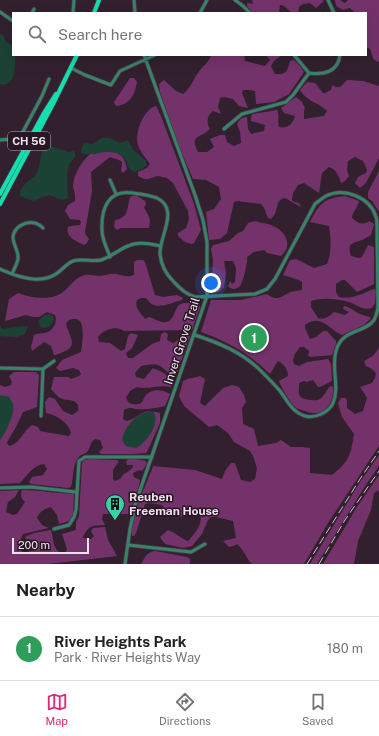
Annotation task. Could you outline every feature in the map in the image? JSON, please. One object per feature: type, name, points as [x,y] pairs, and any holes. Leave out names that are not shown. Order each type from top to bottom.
[{"type":"main road","points":[[94,12],[99,0]]},
{"type":"main road","name":"CH 56","points":[[0,204],[44,113],[60,89],[77,56]]},
{"type":"main road","name":"CH 56","points":[[0,194],[28,146]]},
{"type":"street","points":[[134,0],[135,12]]},
{"type":"street","points":[[201,12],[207,0]]},
{"type":"street","points":[[235,0],[249,12]]},
{"type":"street","points":[[328,0],[334,12]]},
{"type":"street","points":[[73,12],[74,1]]},
{"type":"street","points":[[0,12],[12,20]]},
{"type":"street","name":"Inver Grove Trail","points":[[125,564],[133,516],[207,296],[207,242],[203,220],[144,56]]},
{"type":"street","points":[[71,68],[84,75],[111,84],[120,71],[153,56]]},
{"type":"street","points":[[295,56],[309,73],[319,74],[334,70],[340,61],[340,56]]},
{"type":"street","points":[[224,129],[242,114],[286,102],[309,73]]},
{"type":"street","points":[[18,140],[42,96],[49,79]]},
{"type":"street","points":[[0,140],[18,140],[28,146]]},
{"type":"street","points":[[110,180],[116,194]]},
{"type":"street","points":[[110,256],[104,241],[102,230],[108,200],[116,194],[125,192],[156,197],[163,202],[167,208],[167,221],[160,254],[165,272],[171,279],[187,294],[195,297],[255,294],[267,289],[275,279],[316,204],[326,196],[336,193],[350,193],[359,197],[370,205],[376,216],[377,226],[378,308],[374,320],[368,325],[346,335],[340,342],[336,352],[336,389],[333,404],[326,411],[320,415],[305,416],[293,409],[281,392],[260,370],[236,352],[220,343],[195,335]]},
{"type":"street","points":[[12,274],[18,260],[18,252],[14,244],[13,237],[17,228],[24,223],[35,223],[43,228]]},
{"type":"street","points":[[0,269],[25,278],[44,278],[55,274],[75,261],[99,260],[110,256],[128,245],[140,243],[161,246]]},
{"type":"street","points":[[0,368],[43,369],[54,361]]},
{"type":"street","points":[[42,416],[43,369]]},
{"type":"street","points":[[54,529],[69,525],[74,517],[76,510],[79,461],[85,457],[152,457]]},
{"type":"street","points":[[0,488],[31,487],[76,492]]},
{"type":"street","points":[[128,545],[191,552],[205,544]]},
{"type":"shaded area","points":[[252,0],[324,1],[316,8],[310,3],[303,4],[299,7],[298,12],[291,12],[284,6],[280,5],[279,12],[252,12],[247,6],[247,3],[253,4]]},
{"type":"shaded area","points":[[335,0],[340,0],[345,3],[348,0],[379,0],[379,62],[373,59],[370,49],[367,48],[367,12],[354,12],[350,8],[343,10],[336,6]]},
{"type":"shaded area","points":[[0,34],[3,35],[6,42],[12,45],[12,56],[15,56],[15,69],[14,75],[9,83],[5,85],[0,84]]},
{"type":"shaded area","points":[[211,56],[244,56],[245,61],[265,66],[270,60],[267,56],[281,56],[274,61],[271,66],[275,74],[282,74],[286,72],[290,61],[294,60],[304,72],[289,94],[274,102],[256,104],[255,91],[250,90],[243,90],[242,93],[248,108],[239,106],[233,99],[224,97],[220,98],[218,107],[221,114],[213,111],[209,115],[208,119],[210,129],[195,139],[198,152],[207,152],[214,147],[210,139],[220,135],[225,135],[227,142],[234,146],[241,143],[240,132],[237,124],[240,120],[247,117],[248,129],[251,134],[264,131],[265,125],[251,121],[251,116],[253,114],[277,110],[279,127],[287,127],[291,124],[295,116],[284,113],[281,108],[296,97],[302,102],[305,108],[304,119],[324,116],[327,111],[309,100],[300,90],[307,82],[315,83],[323,93],[331,90],[332,86],[334,85],[335,87],[340,87],[347,80],[363,81],[379,86],[379,158],[366,183],[360,188],[355,183],[358,177],[366,173],[367,170],[363,161],[355,157],[348,161],[347,170],[349,176],[345,181],[341,183],[334,169],[329,167],[322,173],[319,193],[304,183],[298,185],[293,193],[292,200],[299,203],[301,207],[285,198],[281,199],[276,213],[271,219],[268,218],[261,204],[237,201],[234,202],[227,233],[220,239],[209,240],[206,212],[214,209],[221,199],[219,187],[206,180],[193,179],[180,149],[160,92],[159,84],[164,80],[176,91],[183,94],[190,87]]},
{"type":"shaded area","points":[[130,78],[134,78],[137,82],[133,95],[125,104],[116,106],[114,102]]},
{"type":"shaded area","points":[[156,106],[194,204],[201,230],[192,244],[185,242],[178,236],[178,233],[186,228],[189,219],[188,211],[173,183],[167,178],[158,176],[144,179],[138,176],[138,172],[147,168],[150,164],[138,145],[137,135],[144,116],[148,111]]},
{"type":"shaded area","points":[[102,138],[110,138],[120,143],[128,140],[133,150],[145,160],[147,165],[134,172],[129,168],[121,155],[110,152],[90,154],[81,153],[82,146],[85,143],[93,144]]},
{"type":"shaded area","points":[[48,145],[68,152],[74,151],[75,153],[75,157],[68,168],[68,198],[62,200],[49,195],[33,201],[20,196],[22,188],[37,171],[43,146]]},
{"type":"shaded area","points":[[104,151],[117,153],[123,157],[127,169],[123,173],[121,171],[122,162],[110,157],[91,172],[92,191],[85,232],[89,239],[84,245],[72,238],[67,230],[68,227],[80,225],[80,220],[70,219],[65,211],[68,205],[75,201],[73,185],[81,164],[90,154]]},
{"type":"shaded area","points":[[379,171],[379,212],[372,201],[368,198],[368,192]]},
{"type":"shaded area","points":[[137,196],[145,201],[146,204],[144,208],[149,217],[149,228],[121,228],[117,230],[114,227],[115,220],[120,219],[125,215],[128,209],[130,197]]},
{"type":"shaded area","points":[[345,196],[359,201],[352,218],[360,223],[369,221],[374,224],[371,235],[351,244],[350,250],[351,256],[359,258],[362,257],[368,245],[374,247],[374,284],[357,292],[345,280],[342,280],[336,284],[336,292],[339,297],[349,298],[374,289],[376,290],[375,303],[372,308],[365,309],[349,302],[335,299],[320,299],[311,301],[311,307],[318,318],[325,318],[334,312],[345,315],[349,312],[343,309],[344,306],[349,307],[361,315],[371,318],[364,325],[342,335],[321,322],[316,321],[305,325],[310,339],[316,337],[323,331],[327,331],[336,341],[332,355],[311,357],[308,356],[309,351],[304,347],[300,347],[293,360],[294,364],[299,366],[307,362],[328,359],[331,364],[332,381],[320,387],[318,387],[313,380],[299,383],[299,395],[303,398],[311,400],[320,399],[330,386],[333,387],[330,404],[318,413],[312,413],[296,408],[286,395],[279,381],[288,376],[288,373],[285,367],[278,361],[270,374],[238,349],[201,332],[211,300],[241,300],[267,294],[274,298],[278,298],[292,292],[302,290],[302,282],[283,275],[290,260],[296,259],[314,268],[327,264],[331,245],[329,226],[310,222],[319,206],[327,200]]},
{"type":"shaded area","points":[[255,221],[276,227],[284,234],[287,243],[285,252],[281,256],[267,253],[264,250],[254,252],[247,257],[244,277],[239,287],[234,289],[228,286],[230,281],[232,284],[235,282],[236,268],[233,261],[224,261],[226,273],[224,287],[219,292],[213,292],[211,288],[213,260],[211,249],[213,245],[229,241],[238,233],[243,231],[248,223]]},
{"type":"shaded area","points":[[137,260],[143,260],[145,262],[155,295],[163,297],[177,295],[183,298],[182,300],[162,306],[150,303],[146,298],[137,300],[136,306],[145,319],[149,317],[162,322],[169,321],[173,317],[179,305],[183,303],[198,303],[200,307],[192,330],[124,331],[114,328],[106,330],[98,337],[99,342],[110,343],[121,351],[125,349],[128,336],[131,333],[138,335],[132,348],[126,353],[128,358],[133,358],[152,344],[160,341],[161,334],[165,332],[168,334],[167,340],[173,343],[177,341],[184,333],[189,334],[190,336],[176,375],[171,374],[160,366],[154,364],[141,366],[135,373],[136,377],[144,379],[153,368],[162,372],[173,380],[171,387],[137,387],[130,391],[126,398],[129,403],[140,404],[146,395],[152,391],[164,391],[170,394],[165,406],[143,409],[129,408],[124,410],[123,419],[126,421],[148,411],[160,413],[160,423],[148,450],[146,453],[101,454],[99,452],[103,448],[100,440],[95,439],[87,452],[81,455],[75,463],[71,487],[68,488],[31,484],[29,482],[32,477],[43,475],[47,469],[44,464],[33,469],[20,483],[0,484],[0,385],[5,387],[11,385],[12,382],[9,376],[14,372],[36,372],[39,375],[37,407],[23,412],[7,442],[8,445],[10,446],[17,442],[32,425],[38,427],[40,431],[68,436],[70,435],[71,432],[64,422],[58,417],[46,413],[45,402],[49,397],[55,399],[63,411],[72,415],[78,411],[77,404],[75,402],[60,398],[51,389],[54,377],[68,377],[71,379],[81,374],[79,370],[73,368],[60,371],[56,368],[62,360],[81,352],[83,338],[81,322],[73,319],[68,321],[66,324],[72,340],[71,347],[68,350],[54,355],[51,346],[44,342],[32,351],[31,347],[34,335],[50,331],[56,321],[55,315],[47,312],[39,317],[26,315],[5,321],[9,299],[18,293],[41,298],[53,297],[63,292],[75,280],[85,275],[100,276],[114,274],[131,276],[134,275],[134,262]]},
{"type":"shaded area","points":[[48,314],[53,316],[54,320],[49,327],[41,328],[38,321],[44,315]]},
{"type":"shaded area","points":[[0,326],[3,329],[28,326],[25,334],[16,337],[0,336]]},
{"type":"shaded area","points":[[379,348],[379,446],[328,523],[304,564],[252,564],[237,544],[229,547],[223,541],[236,538],[233,521],[216,517],[211,517],[208,520],[202,534],[192,546],[183,548],[165,544],[160,537],[168,530],[188,541],[198,529],[201,519],[200,515],[190,513],[181,517],[168,511],[162,505],[149,503],[145,504],[136,533],[132,536],[133,519],[153,466],[195,470],[222,479],[225,471],[231,463],[235,463],[241,480],[250,482],[255,479],[257,468],[250,451],[234,442],[228,433],[217,425],[209,427],[184,406],[179,396],[183,381],[200,376],[205,379],[200,403],[205,406],[223,388],[232,385],[239,387],[246,402],[242,408],[243,424],[254,429],[258,446],[276,443],[281,440],[291,447],[310,448],[310,473],[332,475],[346,462],[352,447],[354,434],[342,417],[338,403],[341,398],[346,398],[347,408],[355,414],[363,411],[367,398],[360,387],[372,383],[376,373],[366,366],[364,361],[373,356]]},
{"type":"shaded area","points":[[0,395],[9,397],[12,401],[13,414],[0,440]]},
{"type":"shaded area","points":[[153,411],[155,421],[152,432],[136,448],[126,446],[122,440],[129,424],[142,414]]},
{"type":"shaded area","points":[[379,455],[379,466],[317,564],[310,564],[360,482]]},
{"type":"shaded area","points":[[130,458],[146,461],[147,464],[142,471],[139,470],[133,473],[134,477],[140,480],[130,513],[103,514],[102,519],[105,525],[92,526],[87,530],[83,537],[91,539],[94,536],[91,531],[93,528],[105,527],[108,540],[117,556],[48,564],[0,564],[0,491],[19,490],[15,497],[8,502],[6,512],[13,515],[17,514],[25,502],[21,496],[22,490],[74,494],[73,515],[70,521],[59,524],[57,515],[51,507],[41,512],[37,518],[42,525],[49,528],[23,534],[21,538],[20,546],[23,553],[35,550],[34,540],[26,539],[25,537],[34,533],[51,530],[54,545],[58,551],[65,553],[67,549],[62,534],[76,530],[76,522],[79,516],[82,463],[84,460],[119,461],[113,470],[113,479],[115,481],[120,479],[133,467],[133,465],[127,465],[126,461]]},
{"type":"shaded area","points":[[379,475],[379,490],[374,493],[371,510],[358,541],[354,564],[323,564],[357,507]]},
{"type":"shaded area","points":[[155,551],[187,557],[190,559],[190,564],[141,564],[148,554]]},
{"type":"railway","points":[[307,564],[379,451]]},
{"type":"railway","points":[[319,564],[345,520],[379,471]]},
{"type":"place","name":"River Heights Park","points":[[254,338]]},
{"type":"place","name":"Reuben Freeman House","points":[[115,521]]}]
